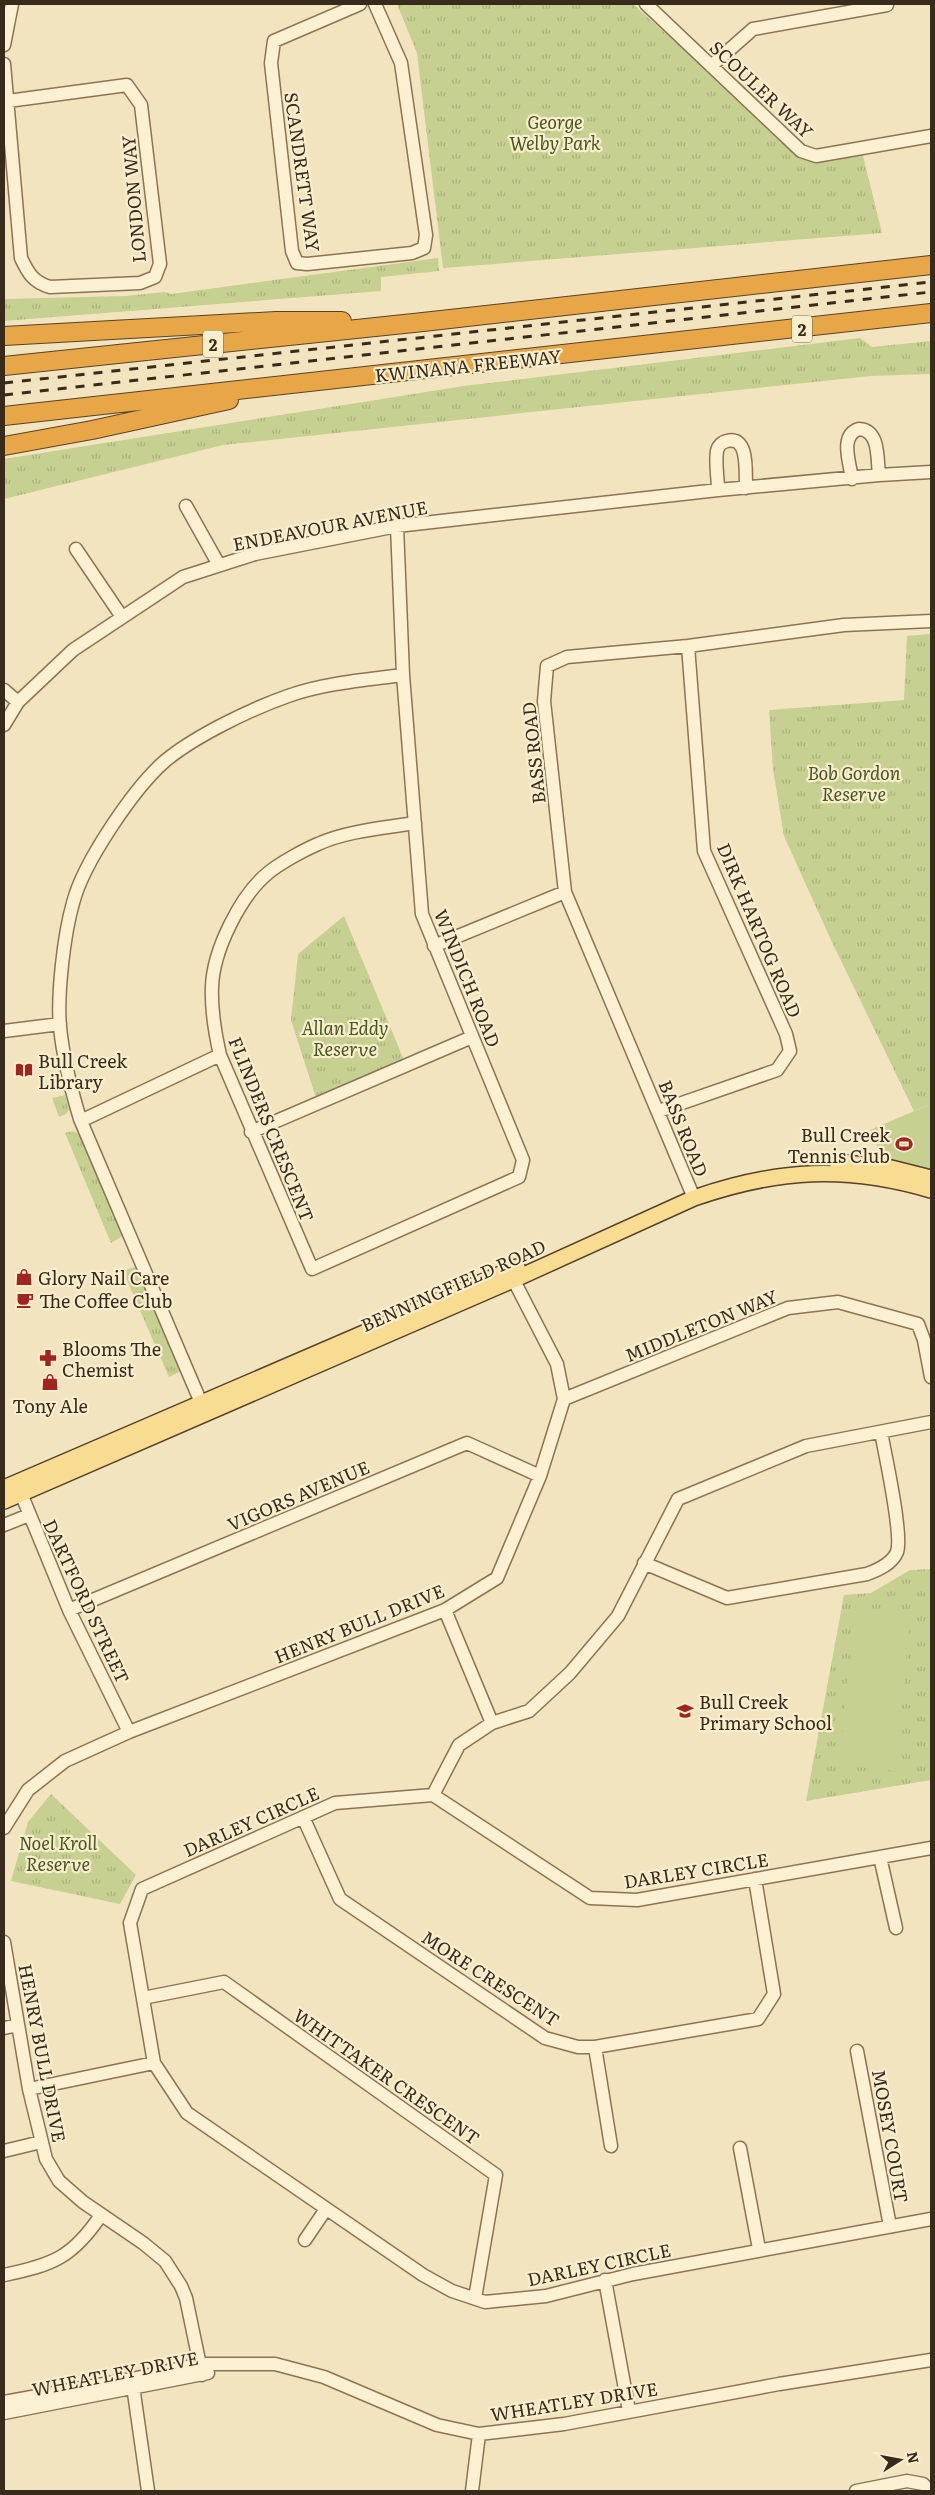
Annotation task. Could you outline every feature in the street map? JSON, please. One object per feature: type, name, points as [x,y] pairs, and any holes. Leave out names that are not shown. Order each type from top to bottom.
[{"type":"highway","name":"2","points":[[4,366],[423,322],[931,265]]},
{"type":"highway","name":"KWINANA FREEWAY","points":[[4,416],[931,313]]},
{"type":"highway","points":[[4,336],[276,321],[423,322]]},
{"type":"highway","points":[[4,446],[92,430],[317,381]]},
{"type":"main road","name":"BENNINGFIELD ROAD","points":[[4,1501],[13,1488],[204,1409],[511,1276],[725,1178],[764,1168],[825,1162],[891,1168],[931,1178]]},
{"type":"main road","name":"BENNINGFIELD ROAD","points":[[692,1194],[766,1177],[812,1172],[874,1176],[931,1190]]},
{"type":"street","points":[[4,45],[12,4]]},
{"type":"street","name":"SCANDRETT WAY","points":[[360,4],[274,41],[271,64],[292,251],[297,263],[307,264],[412,253],[424,248],[426,234],[401,63],[374,4]]},
{"type":"street","name":"SCOULER WAY","points":[[646,4],[801,151],[816,156],[931,136]]},
{"type":"street","points":[[711,66],[753,29],[888,5]]},
{"type":"street","name":"LONDON WAY","points":[[4,64],[21,258],[29,275],[40,284],[50,287],[140,283],[155,278],[160,264],[141,105],[127,85],[8,101]]},
{"type":"street","points":[[852,479],[847,442],[851,433],[859,429],[868,431],[874,438],[879,475]]},
{"type":"street","points":[[718,490],[717,452],[721,444],[729,440],[738,442],[744,450],[746,488]]},
{"type":"street","name":"ENDEAVOUR AVENUE","points":[[4,725],[18,702],[73,650],[183,577],[255,554],[398,526],[718,490],[931,472]]},
{"type":"street","points":[[186,506],[219,565]]},
{"type":"street","name":"WINDICH ROAD","points":[[312,1269],[519,1177],[523,1160],[422,914],[403,675],[398,526]]},
{"type":"street","points":[[76,549],[122,618]]},
{"type":"street","name":"BASS ROAD","points":[[692,1194],[659,1111],[566,892],[544,701],[547,666],[567,657],[688,646],[844,625],[931,621]]},
{"type":"street","name":"DIRK HARTOG ROAD","points":[[659,1111],[777,1070],[790,1051],[786,1034],[704,850],[688,646]]},
{"type":"street","points":[[204,1409],[80,1119],[69,1082],[60,1024],[65,946],[73,901],[94,856],[126,804],[165,762],[224,723],[289,696],[349,681],[403,675]]},
{"type":"street","points":[[4,690],[18,702]]},
{"type":"street","name":"FLINDERS CRESCENT","points":[[312,1269],[220,1055],[215,1032],[212,986],[220,945],[239,908],[268,873],[318,843],[370,830],[415,823]]},
{"type":"street","points":[[434,946],[566,892]]},
{"type":"street","points":[[4,1031],[60,1024]]},
{"type":"street","points":[[252,1132],[472,1036]]},
{"type":"street","points":[[80,1119],[87,1118],[220,1055]]},
{"type":"street","name":"HENRY BULL DRIVE","points":[[4,1825],[28,1790],[65,1761],[129,1732],[445,1610],[497,1578],[540,1476],[564,1400],[557,1364],[511,1276]]},
{"type":"street","name":"MIDDLETON WAY","points":[[564,1400],[788,1308],[838,1302],[918,1324],[924,1340],[931,1377]]},
{"type":"street","points":[[433,1795],[459,1745],[492,1723],[529,1712],[570,1673],[618,1616],[678,1500],[806,1446],[931,1422]]},
{"type":"street","points":[[644,1563],[727,1598],[866,1574],[884,1568],[897,1552],[898,1534],[881,1432]]},
{"type":"street","name":"VIGORS AVENUE","points":[[69,1610],[466,1443],[540,1476]]},
{"type":"street","name":"DARTFORD STREET","points":[[13,1488],[29,1515],[69,1610],[129,1732]]},
{"type":"street","points":[[4,1525],[29,1515]]},
{"type":"street","points":[[445,1610],[492,1723]]},
{"type":"street","name":"DARLEY CIRCLE","points":[[931,1848],[637,1900],[590,1898],[433,1795],[335,1803],[142,1889],[130,1924],[154,2063],[187,2113],[436,2284],[485,2302],[546,2296],[605,2280],[759,2249],[931,2219]]},
{"type":"street","name":"MORE CRESCENT","points":[[304,1817],[340,1899],[545,2038],[578,2047],[595,2047],[758,2019],[774,1994],[755,1879]]},
{"type":"street","points":[[880,1857],[896,1928]]},
{"type":"street","name":"HENRY BULL DRIVE","points":[[4,1942],[29,2089],[46,2159],[59,2181],[101,2215],[143,2243],[165,2261],[181,2286],[189,2307],[201,2370]]},
{"type":"street","name":"WHITTAKER CRESCENT","points":[[143,1998],[224,1982],[496,2175],[475,2298]]},
{"type":"street","points":[[4,2028],[18,2025]]},
{"type":"street","points":[[595,2047],[611,2146]]},
{"type":"street","name":"MOSEY COURT","points":[[857,2051],[890,2226]]},
{"type":"street","points":[[29,2089],[154,2063]]},
{"type":"street","points":[[4,2151],[41,2142]]},
{"type":"street","points":[[740,2148],[759,2249]]},
{"type":"street","points":[[306,2240],[326,2209]]},
{"type":"street","points":[[4,2275],[28,2270],[54,2260],[76,2247],[101,2215]]},
{"type":"street","points":[[605,2280],[630,2411]]},
{"type":"street","name":"WHEATLEY DRIVE","points":[[4,2402],[132,2383],[232,2365],[275,2364],[324,2377],[437,2424],[479,2434],[564,2424],[779,2384],[931,2360]]},
{"type":"street","points":[[132,2383],[148,2491]]},
{"type":"street","name":"WHEATLEY DRIVE","points":[[4,2413],[132,2383]]},
{"type":"street","points":[[472,2491],[479,2434]]},
{"type":"street","points":[[856,2491],[907,2481],[923,2484],[928,2491]]},
{"type":"green space","name":"George Welby Park","points":[[397,4],[633,4],[807,161],[862,152],[882,233],[443,268],[417,53]]},
{"type":"green space","points":[[438,258],[439,271],[381,277],[381,291],[4,321],[4,299],[125,296],[165,292],[171,294]]},
{"type":"green space","points":[[860,338],[872,347],[931,341],[931,374],[870,376],[223,445],[4,499],[4,459],[464,386]]},
{"type":"green space","name":"Bob Gordon Reserve","points":[[931,634],[931,1104],[914,1111],[831,940],[784,836],[773,769],[769,710],[904,700],[907,636]]},
{"type":"green space","name":"Allan Eddy Reserve","points":[[344,916],[406,1065],[318,1104],[291,1020],[298,954]]},
{"type":"green space","points":[[65,1095],[69,1110],[66,1114],[59,1117],[52,1098]]},
{"type":"green space","name":"Bull Creek Tennis Club","points":[[931,1104],[931,1172],[883,1158],[870,1130]]},
{"type":"green space","points":[[73,1131],[81,1135],[123,1233],[121,1237],[111,1243],[65,1133]]},
{"type":"green space","points":[[137,1266],[181,1371],[169,1377],[123,1271]]},
{"type":"green space","points":[[931,1569],[931,1780],[806,1801],[844,1595],[871,1593],[910,1570]]},
{"type":"green space","points":[[855,1607],[911,1613],[895,1771],[839,1765]]},
{"type":"green space","name":"Noel Kroll Reserve","points":[[51,1794],[136,1875],[120,1904],[11,1881],[28,1822]]},
{"type":"railway","points":[[4,383],[931,282]]},
{"type":"railway","points":[[4,395],[931,292]]},
{"type":"place","name":"Bull Creek Library","points":[[24,1070]]},
{"type":"place","name":"Bull Creek Tennis Club","points":[[904,1144]]},
{"type":"place","name":"Glory Nail Care","points":[[24,1277]]},
{"type":"place","name":"The Coffee Club","points":[[25,1300]]},
{"type":"place","name":"Blooms The Chemist","points":[[48,1358]]},
{"type":"place","name":"Tony Ale","points":[[50,1382]]},
{"type":"place","name":"Bull Creek Primary School","points":[[685,1711]]}]
